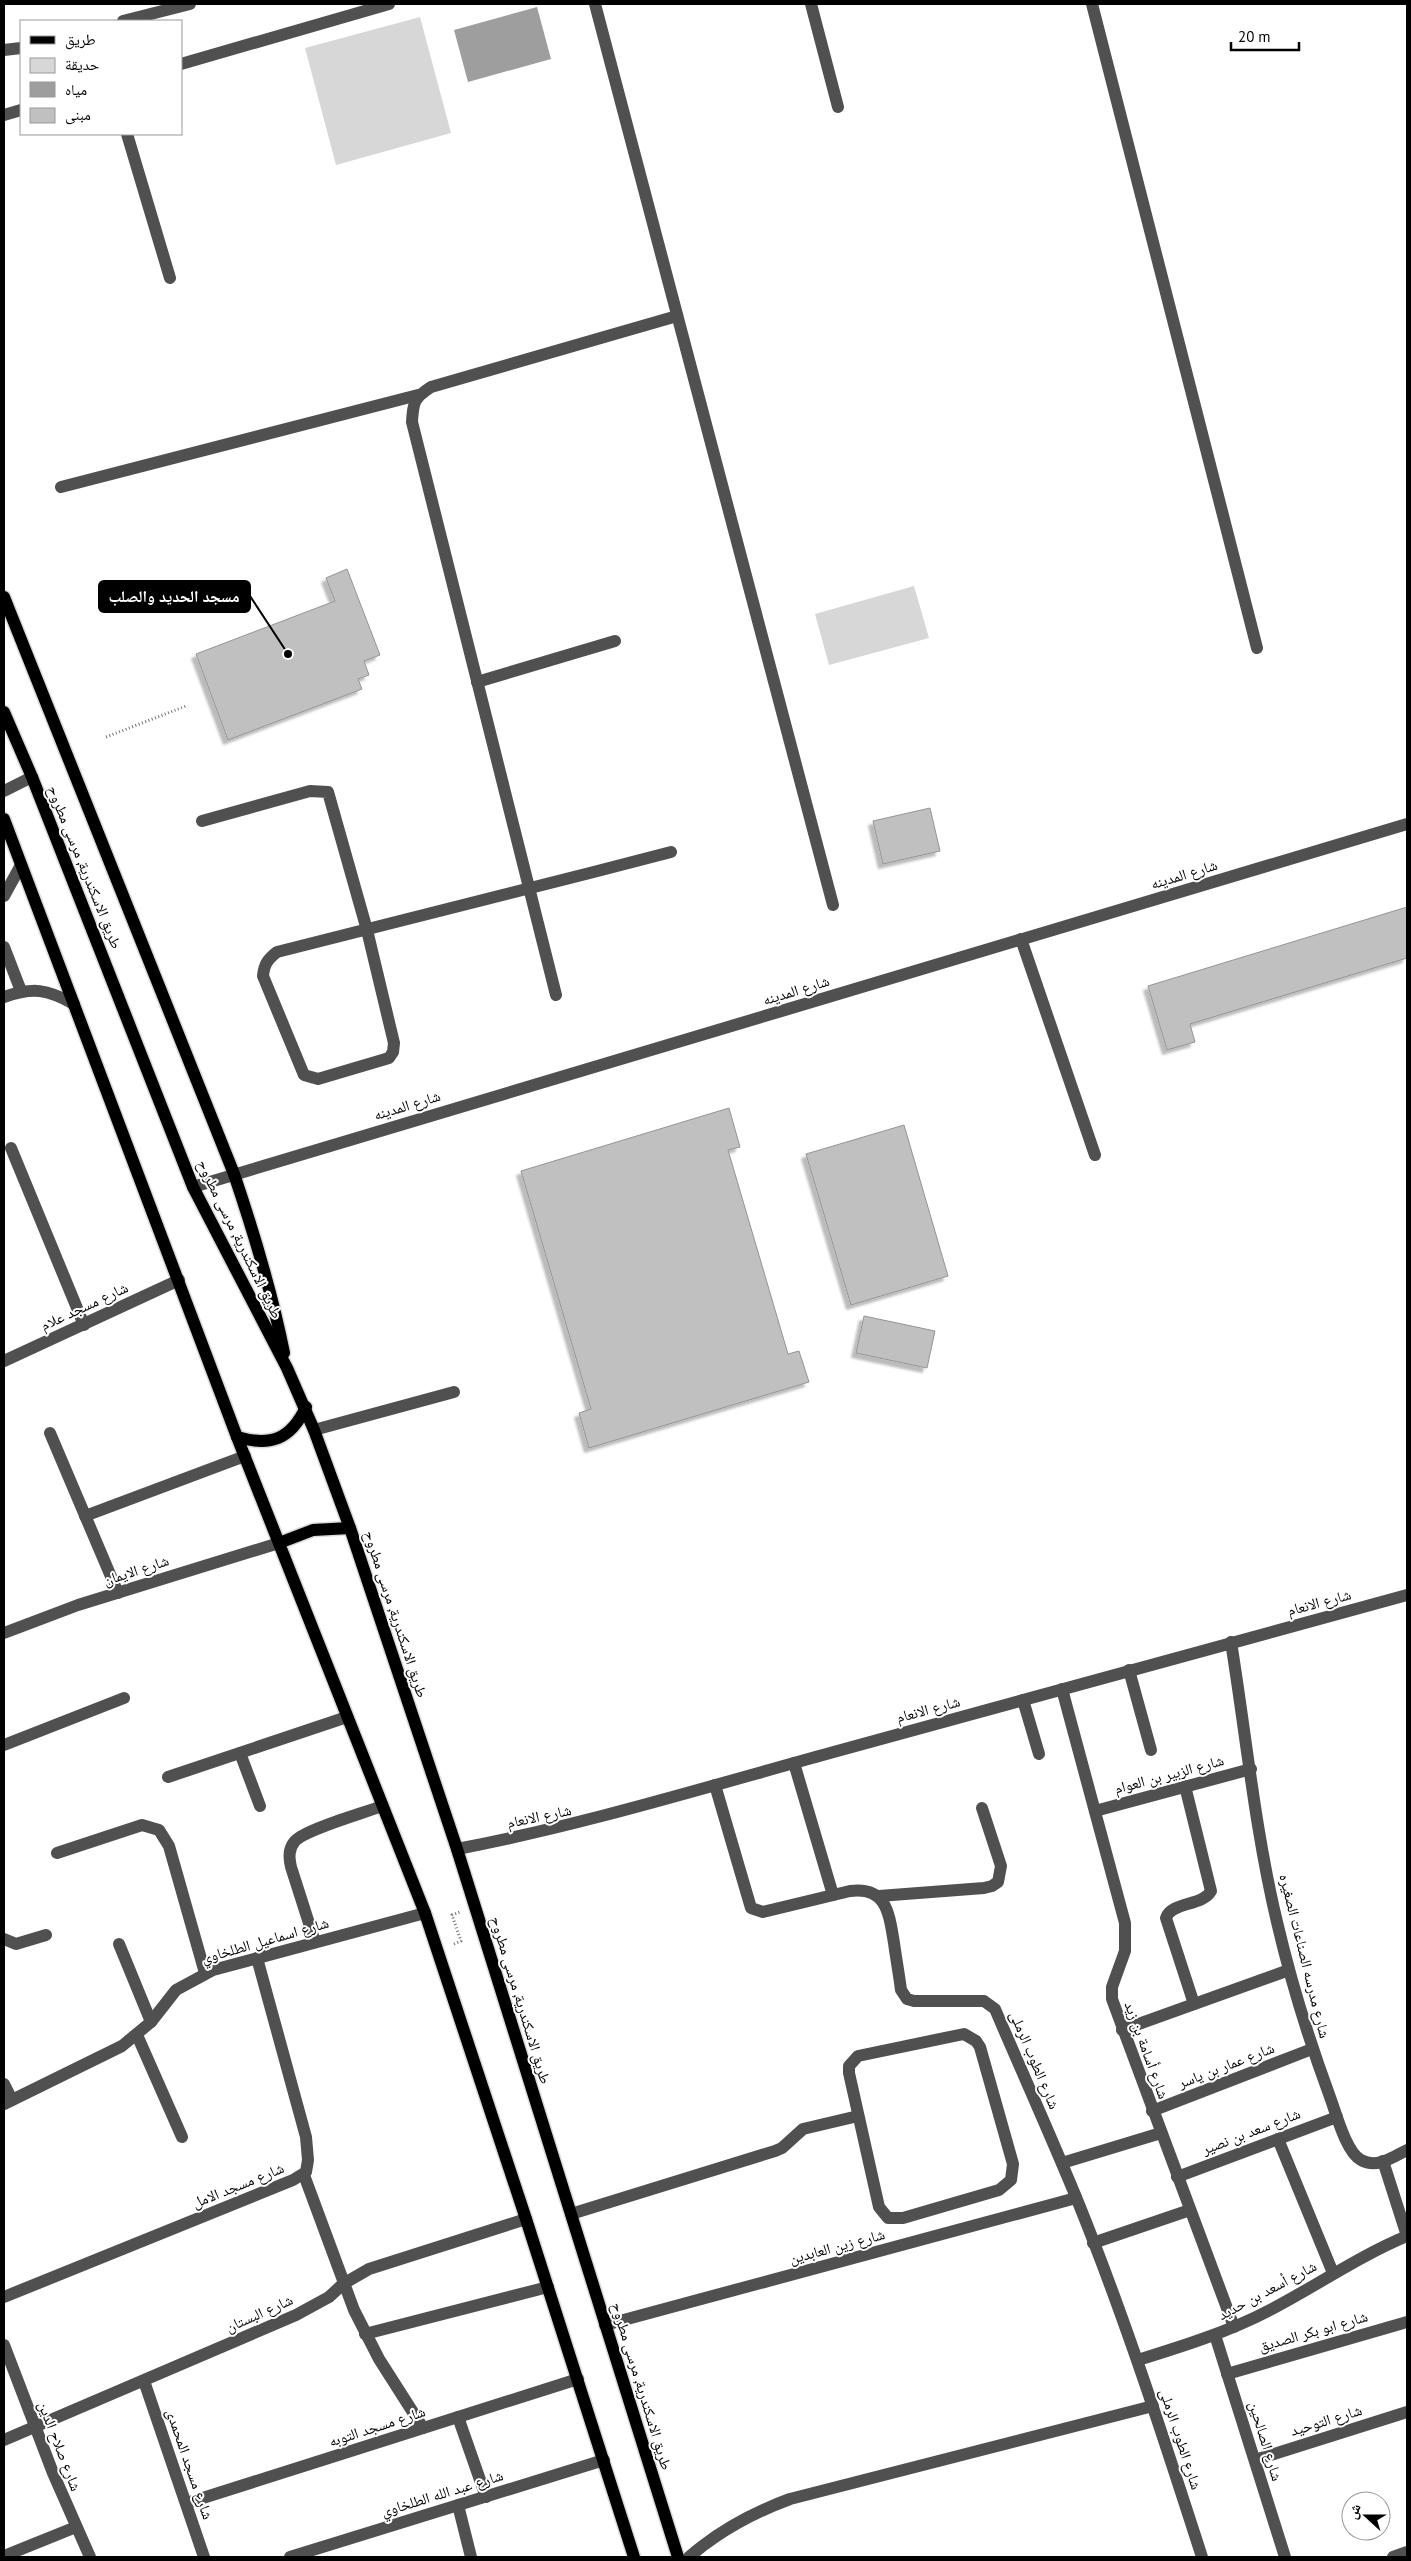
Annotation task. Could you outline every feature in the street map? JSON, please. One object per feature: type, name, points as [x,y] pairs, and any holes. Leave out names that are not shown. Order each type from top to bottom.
[{"type":"main road","points":[[4,597],[234,1174],[251,1225],[278,1322],[287,1368]]},
{"type":"main road","name":"طريق الاسكندرية, مرسى مطروح","points":[[4,712],[32,777],[194,1187],[306,1407],[350,1528],[457,1849],[678,2557]]},
{"type":"main road","points":[[4,819],[237,1437],[425,1913],[578,2379],[634,2557]]},
{"type":"main road","points":[[237,1437],[254,1442],[271,1441],[286,1434],[299,1423],[306,1407]]},
{"type":"main road","points":[[279,1543],[313,1530],[350,1528]]},
{"type":"street","points":[[127,20],[190,4]]},
{"type":"street","points":[[182,64],[389,4]]},
{"type":"street","points":[[595,4],[833,905]]},
{"type":"street","points":[[811,4],[838,106]]},
{"type":"street","points":[[1092,4],[1257,648]]},
{"type":"street","points":[[4,50],[20,48]]},
{"type":"street","points":[[4,115],[20,110]]},
{"type":"street","points":[[127,135],[170,278]]},
{"type":"street","points":[[61,487],[418,395],[431,387],[677,316]]},
{"type":"street","points":[[418,395],[413,405],[412,422],[556,995]]},
{"type":"street","points":[[477,682],[615,641]]},
{"type":"street","points":[[4,791],[32,777]]},
{"type":"street","points":[[202,821],[310,791],[328,792],[367,930],[394,1043],[393,1052],[389,1058],[318,1079],[310,1079],[304,1075],[263,976],[264,966],[269,958],[278,952],[367,930],[530,889],[671,852]]},
{"type":"street","name":"شارع المدينه","points":[[194,1187],[1407,824]]},
{"type":"street","points":[[4,896],[21,865]]},
{"type":"street","points":[[1021,939],[1094,1155]]},
{"type":"street","points":[[4,947],[21,992]]},
{"type":"street","points":[[4,997],[21,992],[40,990],[58,995],[74,1004]]},
{"type":"street","points":[[11,1148],[84,1325]]},
{"type":"street","name":"شارع مسجد علام","points":[[4,1359],[84,1325],[179,1280]]},
{"type":"street","points":[[314,1430],[454,1392]]},
{"type":"street","points":[[50,1434],[118,1593]]},
{"type":"street","points":[[85,1516],[245,1456]]},
{"type":"street","name":"شارع الايمان","points":[[4,1633],[118,1593],[279,1543]]},
{"type":"street","name":"شارع الانعام","points":[[457,1849],[580,1823],[1129,1670],[1407,1595]]},
{"type":"street","name":"شارع مدرسه الصناعات الصغيره","points":[[1231,1642],[1266,1872],[1289,1970],[1312,2049],[1337,2116],[1356,2156],[1369,2163],[1383,2161]]},
{"type":"street","points":[[1129,1670],[1151,1750]]},
{"type":"street","name":"شارع أسامة بن زيد","points":[[1062,1689],[1125,1923],[1125,1950],[1112,1987],[1112,1999],[1152,2111],[1234,2327]]},
{"type":"street","points":[[4,1744],[124,1698]]},
{"type":"street","points":[[1023,1700],[1039,1754]]},
{"type":"street","points":[[168,1777],[347,1718]]},
{"type":"street","points":[[240,1753],[260,1806]]},
{"type":"street","points":[[794,1763],[833,1895]]},
{"type":"street","name":"شارع الزبير بن العوام","points":[[1095,1811],[1251,1769]]},
{"type":"street","points":[[715,1785],[751,1908],[763,1912],[860,1890],[878,1896],[992,1886],[998,1882],[1001,1866],[982,1808]]},
{"type":"street","points":[[1185,1786],[1211,1891],[1206,1897],[1170,1912],[1166,1918],[1194,2004]]},
{"type":"street","points":[[315,1942],[291,1867],[289,1852],[292,1845],[302,1835],[382,1806]]},
{"type":"street","points":[[57,1853],[142,1826],[159,1830],[169,1846],[205,1973]]},
{"type":"street","name":"شارع الطوب الرملى","points":[[878,1896],[889,1915],[901,1990],[904,1996],[914,2001],[984,2001],[992,2005],[1062,2163],[1138,2360],[1202,2557]]},
{"type":"street","name":"شارع اسماعيل الطلخاوي","points":[[8,2102],[122,2046],[150,2022],[176,1990],[205,1973],[425,1913]]},
{"type":"street","points":[[4,1940],[16,1944],[46,1935]]},
{"type":"street","points":[[119,1944],[150,2022]]},
{"type":"street","name":"شارع مسجد الامل","points":[[4,2298],[304,2175],[308,2168],[306,2137],[257,1958]]},
{"type":"street","points":[[1122,2030],[1289,1970]]},
{"type":"street","points":[[137,2035],[182,2137]]},
{"type":"street","points":[[957,2035],[971,2036],[980,2047],[1013,2164],[1011,2180],[999,2190],[903,2218],[888,2218],[879,2207],[858,2116],[848,2073],[849,2066],[858,2056],[957,2035]]},
{"type":"street","name":"شارع عمار بن ياسر","points":[[1152,2111],[1312,2049]]},
{"type":"street","points":[[4,2084],[8,2102]]},
{"type":"street","points":[[571,2214],[775,2151],[782,2148],[803,2129],[858,2116]]},
{"type":"street","name":"شارع سعد بن نصير","points":[[1177,2177],[1337,2116]]},
{"type":"street","points":[[1062,2163],[1161,2133]]},
{"type":"street","points":[[1278,2139],[1333,2273]]},
{"type":"street","points":[[1407,2150],[1383,2161],[1407,2236]]},
{"type":"street","points":[[304,2175],[343,2284],[366,2334],[424,2428]]},
{"type":"street","name":"شارع زين العابدين","points":[[606,2325],[1076,2198]]},
{"type":"street","points":[[1093,2243],[1190,2210]]},
{"type":"street","name":"شارع البستان","points":[[4,2440],[305,2311],[329,2297],[343,2284],[384,2264],[526,2219]]},
{"type":"street","name":"شارع أسعد بن حديد","points":[[1138,2360],[1234,2327],[1301,2293],[1381,2247],[1407,2236]]},
{"type":"street","points":[[366,2334],[548,2287]]},
{"type":"street","name":"شارع ابو بكر الصديق","points":[[1228,2374],[1407,2322]]},
{"type":"street","name":"شارع الصالحين","points":[[1215,2335],[1285,2557]]},
{"type":"street","name":"شارع صلاح الدين","points":[[4,2345],[76,2528],[90,2557]]},
{"type":"street","name":"شارع مسجد التوبه","points":[[186,2503],[578,2379]]},
{"type":"street","name":"شارع مسجد المحمدى","points":[[144,2381],[204,2557]]},
{"type":"street","points":[[690,2557],[720,2532],[742,2519],[790,2499],[1153,2406]]},
{"type":"street","name":"شارع التوحيد","points":[[1254,2460],[1407,2412]]},
{"type":"street","points":[[458,2417],[486,2497]]},
{"type":"street","name":"شارع عبد الله الطلخاوي","points":[[290,2557],[604,2460]]},
{"type":"street","points":[[458,2505],[471,2557]]},
{"type":"street","points":[[4,2556],[76,2528]]},
{"type":"street","points":[[1393,2557],[1407,2552]]},
{"type":"path","points":[[106,737],[186,706]]},
{"type":"path","points":[[437,1950],[461,1941],[452,1915],[475,1907]]},
{"type":"green space","points":[[420,17],[451,133],[336,165],[305,48]]},
{"type":"green space","points":[[914,586],[929,638],[829,665],[815,614]]},
{"type":"water","points":[[537,7],[551,59],[468,82],[454,30]]},
{"type":"building","points":[[347,569],[380,655],[364,661],[369,675],[358,679],[362,689],[228,740],[196,654],[335,601],[326,578]]},
{"type":"building","points":[[930,808],[940,851],[883,864],[873,821]]},
{"type":"building","points":[[1407,907],[1407,958],[1190,1024],[1195,1042],[1167,1050],[1148,986]]},
{"type":"building","points":[[729,1108],[740,1147],[728,1150],[788,1354],[799,1351],[809,1382],[589,1448],[579,1413],[591,1409],[521,1171]]},
{"type":"building","points":[[904,1125],[948,1276],[851,1305],[806,1154]]},
{"type":"building","points":[[864,1316],[935,1331],[927,1368],[856,1353]]},
{"type":"place","name":"مسجد الحديد والصلب","points":[[288,654]]}]
